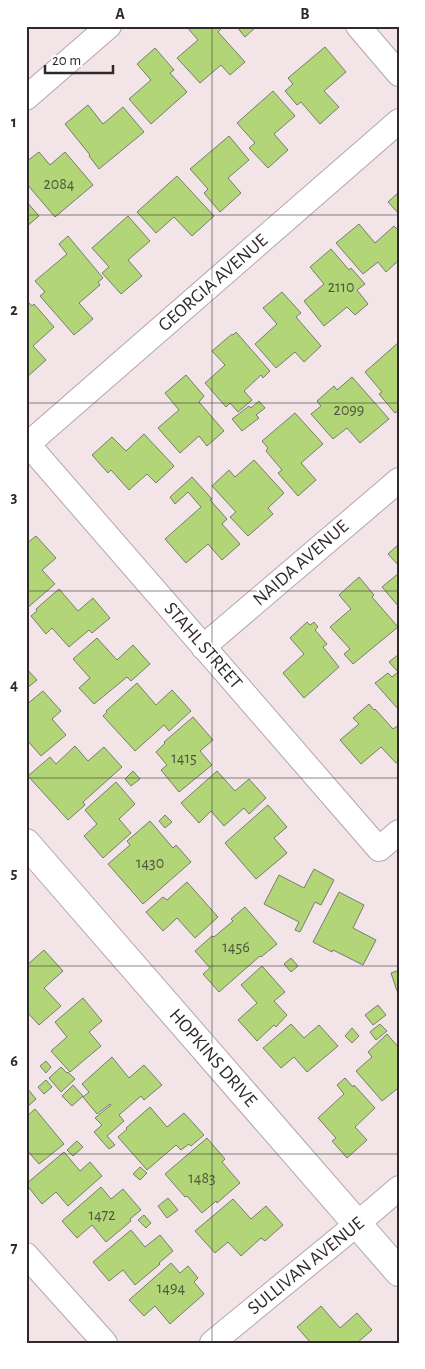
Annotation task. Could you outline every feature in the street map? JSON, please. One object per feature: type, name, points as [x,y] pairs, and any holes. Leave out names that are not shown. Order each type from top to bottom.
[{"type":"street","points":[[26,98],[109,26]]},
{"type":"street","points":[[358,26],[399,74]]},
{"type":"street","name":"GEORGIA AVENUE","points":[[27,443],[399,121]]},
{"type":"street","name":"STAHL STREET","points":[[27,443],[379,849],[399,832]]},
{"type":"street","name":"NAIDA AVENUE","points":[[204,647],[399,480]]},
{"type":"street","name":"HOPKINS DRIVE","points":[[26,843],[399,1272]]},
{"type":"street","name":"SULLIVAN AVENUE","points":[[212,1343],[399,1188]]},
{"type":"street","points":[[26,1255],[105,1343]]},
{"type":"building","points":[[186,26],[224,26],[218,32],[245,62],[230,75],[221,65],[200,83],[177,58],[198,40]]},
{"type":"building","points":[[236,26],[257,26],[245,37]]},
{"type":"building","points":[[325,47],[346,72],[324,91],[339,107],[320,124],[301,102],[297,105],[285,91],[293,84],[288,78]]},
{"type":"building","points":[[155,48],[174,70],[170,73],[187,92],[151,124],[129,99],[151,80],[137,64]]},
{"type":"building","points":[[273,91],[295,116],[274,134],[288,150],[268,168],[249,148],[255,143],[237,123]]},
{"type":"building","points":[[88,105],[103,124],[123,107],[144,132],[99,169],[65,124]]},
{"type":"building","points":[[229,136],[249,160],[228,178],[241,193],[220,212],[204,193],[208,189],[190,169]]},
{"type":"building","points":[[39,152],[50,165],[65,152],[93,185],[55,217],[26,183],[26,162]]},
{"type":"building","points":[[177,176],[214,216],[192,236],[174,217],[156,233],[137,212]]},
{"type":"building","points":[[399,192],[399,214],[388,202]]},
{"type":"building","points":[[26,201],[39,216],[26,227]]},
{"type":"building","points":[[128,216],[150,241],[128,260],[142,276],[121,294],[102,273],[109,267],[92,248]]},
{"type":"building","points":[[359,224],[375,243],[394,226],[399,231],[399,260],[386,272],[378,262],[363,274],[336,243]]},
{"type":"building","points":[[68,236],[103,278],[98,282],[100,285],[79,303],[93,319],[74,335],[40,296],[45,292],[35,281],[67,254],[59,244]]},
{"type":"building","points":[[331,249],[349,270],[351,268],[365,284],[357,290],[368,304],[355,315],[347,307],[324,326],[304,301],[324,284],[310,267]]},
{"type":"building","points":[[282,292],[301,313],[296,317],[321,346],[304,362],[295,352],[276,368],[255,344],[277,324],[263,308]]},
{"type":"building","points":[[26,300],[32,306],[34,304],[54,327],[33,346],[46,360],[26,378]]},
{"type":"building","points":[[236,332],[270,371],[263,378],[261,375],[244,391],[252,400],[238,412],[230,403],[226,407],[205,383],[225,365],[212,351]]},
{"type":"building","points":[[399,342],[399,410],[395,413],[379,394],[382,392],[365,372]]},
{"type":"building","points":[[186,375],[204,396],[199,402],[224,431],[207,446],[199,436],[180,453],[158,428],[179,410],[165,393]]},
{"type":"building","points":[[352,377],[389,419],[360,443],[347,428],[333,439],[311,414],[321,406],[317,401],[334,386],[337,390]]},
{"type":"building","points":[[259,401],[265,408],[256,415],[259,418],[242,431],[232,419]]},
{"type":"building","points":[[295,413],[323,444],[301,463],[316,480],[298,496],[278,473],[282,470],[266,451],[268,448],[262,441]]},
{"type":"building","points":[[144,434],[174,466],[156,483],[147,474],[129,490],[111,470],[108,473],[92,455],[112,437],[126,451]]},
{"type":"building","points":[[254,460],[284,493],[268,508],[273,514],[248,536],[230,517],[236,512],[212,486],[229,470],[235,477]]},
{"type":"building","points":[[192,477],[227,519],[222,524],[240,544],[222,560],[208,544],[186,563],[165,539],[201,507],[188,492],[175,504],[170,497]]},
{"type":"building","points":[[36,536],[56,558],[42,570],[55,584],[26,609],[26,544]]},
{"type":"building","points":[[399,544],[399,566],[388,554]]},
{"type":"building","points":[[399,573],[399,607],[382,587]]},
{"type":"building","points":[[359,577],[374,595],[372,597],[398,627],[353,664],[344,654],[350,649],[330,627],[351,609],[339,595]]},
{"type":"building","points":[[59,589],[78,611],[93,598],[110,618],[92,633],[89,630],[69,647],[52,628],[46,634],[31,616],[37,611],[36,609]]},
{"type":"building","points":[[307,622],[310,625],[314,622],[318,627],[315,630],[327,644],[323,647],[339,667],[304,698],[283,673],[304,654],[290,638]]},
{"type":"building","points":[[97,638],[117,660],[133,645],[150,664],[131,681],[127,677],[94,704],[79,688],[90,678],[73,659]]},
{"type":"building","points":[[399,654],[398,709],[375,683],[388,673],[392,677],[398,672],[389,662]]},
{"type":"building","points":[[26,668],[37,680],[26,689]]},
{"type":"building","points":[[137,683],[156,705],[172,690],[191,711],[169,731],[164,725],[135,751],[103,716]]},
{"type":"building","points":[[43,691],[61,711],[52,719],[66,735],[41,756],[26,739],[26,705]]},
{"type":"building","points":[[369,704],[393,729],[399,725],[399,761],[396,763],[381,747],[361,764],[340,740],[359,724],[353,718]]},
{"type":"building","points":[[193,717],[213,740],[200,751],[212,765],[179,792],[161,770],[167,765],[156,752],[164,742]]},
{"type":"building","points":[[75,746],[88,761],[104,747],[122,767],[83,802],[85,805],[68,820],[28,776],[50,757],[56,764]]},
{"type":"building","points":[[133,771],[140,779],[131,786],[125,779]]},
{"type":"building","points":[[217,771],[235,791],[249,779],[266,798],[249,814],[244,808],[224,826],[211,811],[199,823],[181,803]]},
{"type":"building","points":[[116,782],[135,804],[119,819],[131,833],[103,858],[84,836],[97,824],[85,810]]},
{"type":"building","points":[[268,805],[287,827],[274,838],[287,853],[256,879],[225,843]]},
{"type":"building","points":[[165,815],[172,822],[165,828],[159,821]]},
{"type":"building","points":[[150,821],[173,848],[176,845],[191,862],[143,904],[108,864],[130,845],[127,841]]},
{"type":"building","points":[[314,869],[334,880],[321,905],[315,902],[300,932],[295,930],[299,922],[264,904],[279,875],[304,888]]},
{"type":"building","points":[[187,882],[218,917],[195,938],[177,918],[163,931],[146,912],[163,897],[167,900]]},
{"type":"building","points":[[339,892],[364,905],[353,928],[376,940],[363,965],[313,942]]},
{"type":"building","points":[[245,907],[277,944],[260,956],[219,992],[203,974],[210,968],[195,951],[233,921],[231,919]]},
{"type":"building","points":[[44,950],[63,971],[44,988],[61,1006],[39,1025],[26,1011],[26,966]]},
{"type":"building","points":[[291,958],[298,966],[291,972],[284,964]]},
{"type":"building","points":[[262,966],[285,992],[274,1001],[287,1015],[276,1027],[274,1025],[257,1041],[238,1020],[257,1003],[241,985]]},
{"type":"building","points":[[399,970],[399,990],[397,991],[391,973]]},
{"type":"building","points":[[83,998],[102,1021],[89,1032],[101,1046],[70,1072],[51,1051],[67,1037],[55,1022]]},
{"type":"building","points":[[378,1005],[386,1015],[373,1025],[365,1015]]},
{"type":"building","points":[[291,1024],[304,1038],[319,1025],[338,1046],[307,1072],[294,1057],[281,1068],[263,1048]]},
{"type":"building","points":[[380,1024],[387,1031],[376,1040],[370,1032]]},
{"type":"building","points":[[352,1028],[359,1036],[352,1043],[345,1036]]},
{"type":"building","points":[[387,1034],[399,1048],[399,1091],[397,1089],[382,1101],[356,1071],[372,1057],[368,1052]]},
{"type":"building","points":[[112,1057],[129,1078],[144,1065],[162,1085],[144,1100],[141,1096],[119,1115],[124,1121],[107,1136],[115,1145],[109,1149],[94,1132],[102,1125],[95,1118],[111,1105],[97,1114],[83,1097],[89,1092],[82,1084]]},
{"type":"building","points":[[46,1061],[51,1067],[46,1073],[40,1066]]},
{"type":"building","points":[[61,1067],[75,1079],[61,1092],[49,1078]]},
{"type":"building","points":[[345,1078],[375,1108],[355,1127],[367,1140],[347,1158],[332,1141],[336,1138],[318,1118],[344,1094],[337,1085]]},
{"type":"building","points":[[46,1080],[52,1087],[44,1094],[38,1087]]},
{"type":"building","points":[[73,1085],[83,1096],[72,1106],[62,1096]]},
{"type":"building","points":[[26,1089],[36,1099],[26,1108]]},
{"type":"building","points":[[150,1107],[167,1127],[184,1113],[204,1135],[191,1146],[189,1144],[181,1150],[176,1145],[147,1170],[118,1137]]},
{"type":"building","points":[[35,1109],[64,1144],[39,1164],[26,1149],[26,1117]]},
{"type":"building","points":[[207,1138],[225,1159],[222,1162],[240,1183],[202,1213],[165,1174]]},
{"type":"building","points":[[77,1141],[83,1147],[73,1156],[67,1150]]},
{"type":"building","points":[[64,1152],[80,1171],[90,1162],[102,1176],[68,1206],[56,1192],[42,1204],[26,1184]]},
{"type":"building","points":[[140,1167],[147,1173],[140,1180],[133,1174]]},
{"type":"building","points":[[101,1187],[111,1199],[123,1189],[141,1210],[106,1242],[92,1225],[77,1238],[62,1221]]},
{"type":"building","points":[[168,1198],[178,1210],[167,1218],[158,1206]]},
{"type":"building","points":[[233,1199],[251,1219],[266,1206],[283,1225],[265,1241],[261,1238],[241,1256],[228,1242],[215,1253],[195,1231]]},
{"type":"building","points":[[144,1215],[151,1223],[146,1228],[138,1220]]},
{"type":"building","points":[[131,1230],[145,1247],[160,1235],[173,1251],[135,1285],[123,1270],[109,1281],[93,1262]]},
{"type":"building","points":[[171,1263],[180,1273],[188,1266],[198,1278],[194,1282],[204,1294],[170,1324],[155,1306],[144,1316],[129,1300]]},
{"type":"building","points":[[321,1306],[340,1328],[357,1313],[372,1330],[357,1343],[311,1343],[297,1327]]}]
